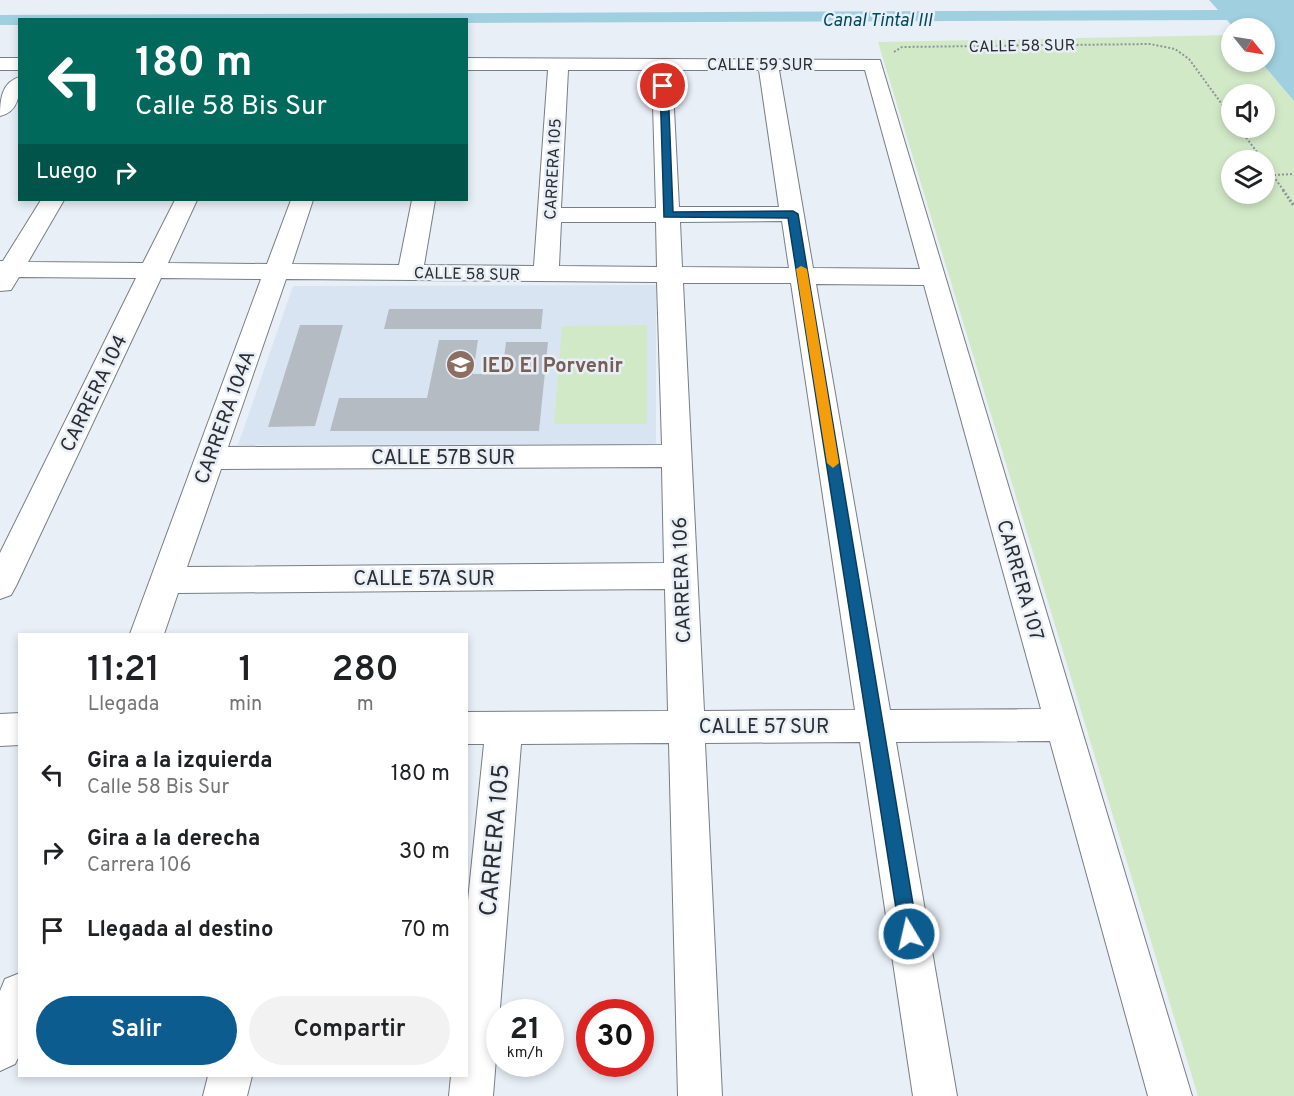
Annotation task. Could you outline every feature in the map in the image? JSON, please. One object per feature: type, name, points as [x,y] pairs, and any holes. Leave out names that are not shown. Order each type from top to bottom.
[{"type":"street","points":[[0,64],[18,64]]},
{"type":"street","name":"CALLE 59 SUR","points":[[468,64],[873,64]]},
{"type":"street","name":"CARRERA 105","points":[[546,274],[558,64]]},
{"type":"street","name":"CARRERA 106","points":[[663,64],[700,1096]]},
{"type":"street","points":[[768,64],[936,1096]]},
{"type":"street","name":"CARRERA 107","points":[[873,64],[1170,1096]]},
{"type":"street","points":[[0,110],[18,86]]},
{"type":"street","points":[[3,275],[51,201]]},
{"type":"street","name":"CARRERA 104","points":[[0,586],[186,201]]},
{"type":"street","name":"CARRERA 104A","points":[[147,633],[302,201]]},
{"type":"street","points":[[410,272],[424,201]]},
{"type":"street","points":[[549,215],[793,214]]},
{"type":"street","name":"CALLE 58 SUR","points":[[3,275],[152,270],[934,277]]},
{"type":"street","name":"CALLE 57B SUR","points":[[210,458],[676,456]]},
{"type":"street","name":"CALLE 57A SUR","points":[[166,580],[681,576]]},
{"type":"street","name":"CALLE 57 SUR","points":[[485,727],[1062,725]]},
{"type":"street","name":"CARRERA 105","points":[[471,1096],[485,727]]},
{"type":"street","points":[[0,730],[18,729]]},
{"type":"street","points":[[0,1049],[18,1000]]},
{"type":"street","points":[[225,1096],[230,1077]]},
{"type":"path","name":"CALLE 58 SUR","points":[[873,64],[902,47],[1150,44],[1175,49],[1189,59],[1221,103]]},
{"type":"path","points":[[1275,175],[1294,174]]},
{"type":"path","points":[[1275,178],[1294,206]]},
{"type":"shaded area","name":"IED El Porvenir","points":[[656,285],[656,444],[238,445],[293,286]]},
{"type":"green space","points":[[1221,35],[1221,72],[1269,72],[1294,101],[1294,1096],[1198,1096],[878,42]]},
{"type":"green space","points":[[647,325],[647,424],[554,424],[562,326]]},
{"type":"water","name":"Canal Tintal III","points":[[1209,0],[1294,0],[1294,101],[1269,72],[1275,72],[1275,18],[468,23],[468,18],[18,18],[18,25],[0,25],[0,15],[1218,10]]},
{"type":"building","points":[[389,309],[543,309],[541,329],[384,329]]},
{"type":"building","points":[[300,325],[343,325],[315,426],[268,427]]},
{"type":"building","points":[[439,340],[478,340],[473,374],[502,374],[506,342],[548,342],[539,431],[330,431],[339,398],[427,398]]},
{"type":"slow traffic","points":[[801,269],[833,463]]},
{"type":"place","name":"IED El Porvenir","points":[[461,365]]},
{"type":"route","points":[[663,86],[668,215],[793,214],[909,934]]}]
